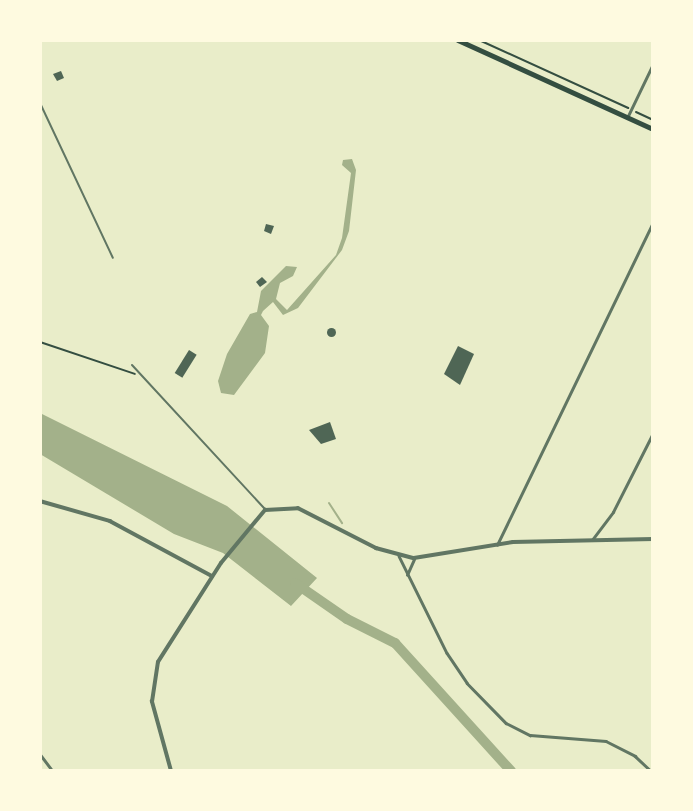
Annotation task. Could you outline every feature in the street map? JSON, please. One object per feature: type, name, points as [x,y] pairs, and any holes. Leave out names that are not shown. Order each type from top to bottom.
[{"type":"main road","points":[[458,40],[653,129]]},
{"type":"street","points":[[627,118],[653,64]]},
{"type":"street","points":[[497,545],[653,223]]},
{"type":"street","points":[[592,540],[613,512],[653,433]]},
{"type":"street","points":[[40,501],[110,521],[212,576]]},
{"type":"street","points":[[171,771],[152,702],[154,677],[163,651],[221,563],[265,510],[298,508],[399,556],[414,558],[497,545],[653,539]]},
{"type":"street","points":[[399,556],[459,673],[506,723],[530,735],[606,741],[635,756],[651,771]]},
{"type":"street","points":[[407,575],[414,558]]},
{"type":"street","points":[[40,754],[53,771]]},
{"type":"lane","points":[[40,103],[113,258]]},
{"type":"lane","points":[[132,365],[136,374],[238,476],[265,510]]},
{"type":"path","points":[[479,40],[653,120]]},
{"type":"path","points":[[40,342],[136,374]]},
{"type":"shaded area","points":[[352,159],[356,170],[349,231],[342,250],[298,308],[283,315],[273,302],[263,311],[261,315],[269,326],[265,353],[234,395],[221,393],[218,381],[227,354],[250,314],[257,312],[261,291],[286,266],[297,267],[293,276],[280,283],[276,299],[287,310],[336,255],[342,238],[351,173],[342,165],[343,160]]},
{"type":"shaded area","points":[[40,413],[227,506],[317,578],[291,606],[223,553],[174,534],[40,454]]},
{"type":"building","points":[[61,71],[64,78],[57,81],[53,74]]},
{"type":"building","points":[[266,224],[274,226],[271,234],[264,231]]},
{"type":"building","points":[[262,277],[267,282],[260,287],[256,282]]},
{"type":"building","points":[[331,328],[335,332],[331,336],[327,332]]},
{"type":"building","points":[[458,346],[474,354],[460,385],[444,374]]},
{"type":"building","points":[[189,350],[197,355],[182,378],[175,373]]},
{"type":"building","points":[[330,422],[336,439],[321,444],[309,430]]},
{"type":"waterway","points":[[329,503],[342,523]]},
{"type":"waterway","points":[[295,583],[347,619],[395,643],[511,771]]}]
